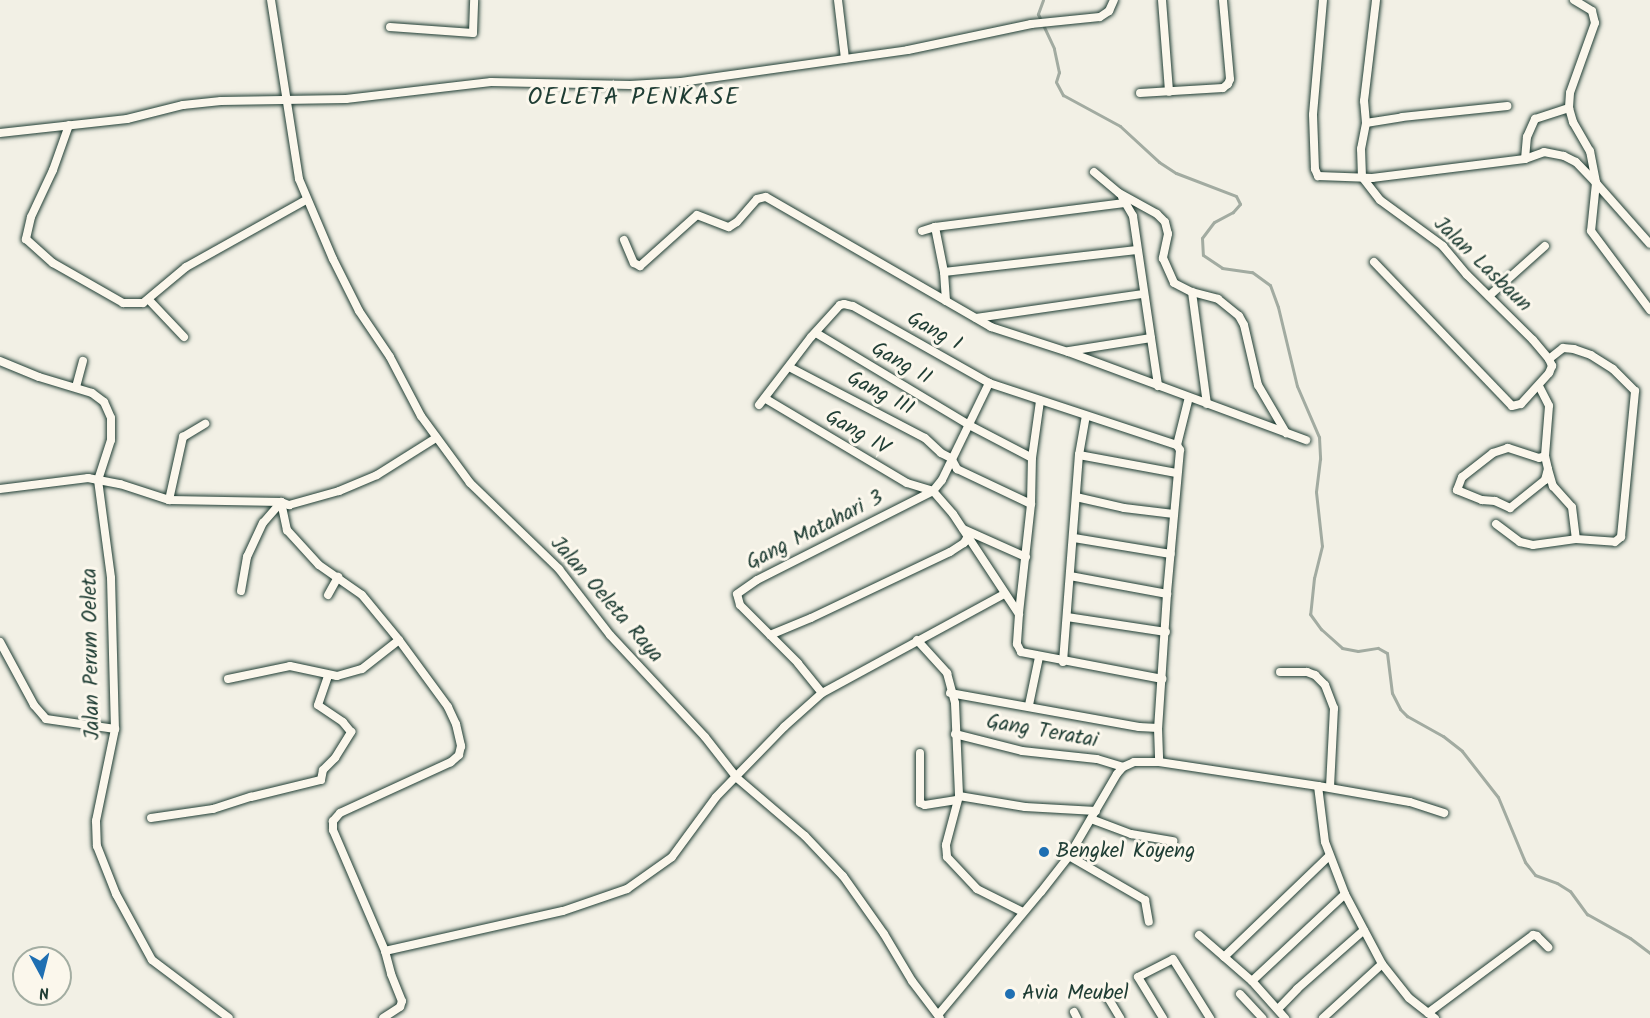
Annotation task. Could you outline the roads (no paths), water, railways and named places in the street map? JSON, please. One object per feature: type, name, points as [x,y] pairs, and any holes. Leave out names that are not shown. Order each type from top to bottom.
[{"type":"street","name":"Jalan Oeleta Raya","points":[[271,0],[288,100],[288,122],[296,166],[306,200],[359,311],[390,357],[436,438],[482,496],[560,569],[610,635],[705,737],[737,778],[805,836],[843,876],[884,934],[912,981],[939,1017]]},
{"type":"street","points":[[390,27],[473,33],[474,0]]},
{"type":"street","points":[[838,0],[845,59]]},
{"type":"street","points":[[0,133],[127,119],[198,103],[370,97],[491,82],[658,84],[908,50],[1031,24],[1105,15],[1114,0]]},
{"type":"street","points":[[1162,0],[1169,92]]},
{"type":"street","points":[[1140,93],[1223,88],[1228,84],[1230,79],[1223,0]]},
{"type":"street","points":[[1323,0],[1313,115],[1316,173],[1321,178],[1362,177],[1525,159],[1544,152],[1556,153],[1576,162],[1650,244]]},
{"type":"street","points":[[1362,177],[1361,149],[1366,123],[1364,101],[1376,0]]},
{"type":"street","points":[[1574,0],[1592,11],[1595,23],[1570,93],[1569,108],[1573,122],[1590,151],[1596,183],[1591,231],[1650,310]]},
{"type":"street","points":[[1366,123],[1508,106]]},
{"type":"street","points":[[1525,159],[1527,137],[1534,119],[1569,108]]},
{"type":"street","points":[[69,125],[53,170],[26,229],[26,239],[53,263],[117,300],[130,305],[149,300],[186,267],[306,200]]},
{"type":"street","points":[[1094,172],[1119,193],[1163,219],[1168,231],[1163,250],[1166,270],[1178,287],[1218,299],[1239,316],[1244,325],[1258,385],[1286,434]]},
{"type":"street","name":"Jalan Lasbaun","points":[[1362,177],[1380,200],[1443,246],[1549,359]]},
{"type":"street","points":[[1119,193],[1133,216],[1158,386]]},
{"type":"street","points":[[624,240],[634,263],[640,266],[697,215],[729,226],[737,222],[757,199],[766,197],[991,327],[1068,352],[1306,440]]},
{"type":"street","points":[[922,231],[935,227],[1126,203]]},
{"type":"street","points":[[935,227],[944,272],[946,301]]},
{"type":"street","points":[[1489,296],[1545,246]]},
{"type":"street","points":[[944,272],[1137,250]]},
{"type":"street","points":[[1374,262],[1512,406],[1518,407],[1539,386],[1552,366],[1549,359],[1568,348],[1592,355],[1633,386],[1636,396],[1620,540],[1613,542],[1576,538],[1533,545],[1520,542],[1496,524]]},
{"type":"street","points":[[1192,292],[1207,404]]},
{"type":"street","points":[[976,318],[1143,294]]},
{"type":"street","points":[[149,300],[184,336]]},
{"type":"street","name":"Gang I","points":[[816,333],[840,305],[852,306],[988,383],[1177,445]]},
{"type":"street","points":[[789,367],[816,333]]},
{"type":"street","name":"Gang II","points":[[816,333],[969,425],[1032,458]]},
{"type":"street","points":[[1068,352],[1151,338]]},
{"type":"street","points":[[0,361],[39,378],[76,387],[98,396],[111,418],[111,440],[98,480]]},
{"type":"street","points":[[76,387],[83,361]]},
{"type":"street","name":"Gang IV","points":[[789,367],[762,402],[907,483],[933,490]]},
{"type":"street","name":"Gang III","points":[[789,367],[925,438],[941,453],[951,458],[957,469],[1031,504]]},
{"type":"street","points":[[988,383],[969,425],[933,490],[1019,614]]},
{"type":"street","points":[[1539,386],[1549,406],[1545,456],[1552,486],[1572,507],[1576,538]]},
{"type":"street","points":[[1159,762],[1158,728],[1161,679],[1176,473],[1180,450],[1177,445],[1189,398]]},
{"type":"street","points":[[1040,401],[1032,458],[1031,504],[1019,614],[1018,649],[1023,653],[1039,657],[1161,679]]},
{"type":"street","points":[[1063,662],[1079,455],[1086,416]]},
{"type":"street","points":[[169,500],[183,437],[205,424]]},
{"type":"street","points":[[0,489],[75,479],[98,480],[146,491],[169,500],[281,502],[289,505],[358,483],[398,464],[436,438]]},
{"type":"street","points":[[1545,456],[1539,458],[1508,448],[1493,453],[1462,477],[1457,490],[1482,500],[1495,501],[1510,508],[1545,480],[1548,469]]},
{"type":"street","points":[[1079,455],[1176,473]]},
{"type":"street","name":"Jalan Perum Oeleta","points":[[98,480],[110,568],[115,729],[96,821],[95,836],[99,856],[116,894],[152,960],[229,1018]]},
{"type":"street","name":"Gang Matahari 3","points":[[822,693],[771,635],[740,605],[736,597],[739,590],[933,490]]},
{"type":"street","points":[[1076,497],[1124,508],[1174,514]]},
{"type":"street","points":[[281,502],[286,530],[319,565],[362,595],[399,640],[448,707],[456,724],[460,746],[459,755],[451,762],[340,813],[333,822],[333,830],[385,951],[402,1001],[400,1007],[383,1018]]},
{"type":"street","points":[[240,591],[248,557],[263,523],[281,502]]},
{"type":"street","points":[[965,533],[1026,557]]},
{"type":"street","points":[[771,635],[950,552],[964,543],[965,533]]},
{"type":"street","points":[[1074,538],[1171,554]]},
{"type":"street","points":[[1070,576],[1167,594]]},
{"type":"street","points":[[328,595],[338,577]]},
{"type":"street","points":[[385,951],[563,912],[627,890],[672,857],[716,797],[737,778],[784,727],[822,693],[1004,594]]},
{"type":"street","points":[[1067,616],[1166,632]]},
{"type":"street","points":[[228,679],[290,666],[328,676],[362,669],[399,640]]},
{"type":"street","points":[[916,640],[947,673],[950,693],[955,703],[955,735],[959,754],[958,798],[945,852],[949,862],[977,889],[1023,912]]},
{"type":"street","points":[[0,643],[34,705],[46,719],[115,729]]},
{"type":"street","points":[[1029,705],[1039,657]]},
{"type":"street","points":[[1280,672],[1307,672],[1315,675],[1325,685],[1334,708],[1330,786]]},
{"type":"street","points":[[151,818],[213,809],[321,780],[322,770],[335,758],[351,732],[343,722],[318,705],[328,676]]},
{"type":"street","points":[[950,693],[1029,705],[1139,727],[1158,728]]},
{"type":"street","name":"Gang Teratai","points":[[955,735],[1022,751],[1097,759],[1123,767]]},
{"type":"street","points":[[920,753],[920,803],[926,805],[958,798],[1093,815],[1131,834],[1173,841]]},
{"type":"street","points":[[939,1017],[1011,931],[1023,912],[1069,856],[1123,767],[1134,762],[1159,762],[1330,786],[1410,802],[1444,813]]},
{"type":"street","points":[[1318,786],[1325,842],[1345,894],[1382,964],[1405,994],[1431,1016],[1533,935],[1548,947]]},
{"type":"street","points":[[1069,856],[1145,900],[1149,922]]},
{"type":"street","points":[[1224,957],[1329,856]]},
{"type":"street","points":[[1252,981],[1345,894]]},
{"type":"street","points":[[1278,1009],[1297,988],[1364,930]]},
{"type":"street","points":[[1199,936],[1252,981],[1285,1018]]},
{"type":"street","points":[[1163,1018],[1138,977],[1173,960],[1210,1018]]},
{"type":"street","points":[[1323,1018],[1382,964]]},
{"type":"street","points":[[1240,994],[1262,1018]]},
{"type":"street","points":[[1107,996],[1120,1018]]},
{"type":"waterway","points":[[1043,0],[1038,14],[1054,49],[1059,72],[1056,82],[1063,95],[1120,126],[1159,162],[1176,173],[1236,196],[1240,204],[1233,212],[1214,222],[1202,238],[1203,255],[1222,268],[1252,272],[1270,285],[1278,307],[1297,386],[1319,437],[1320,459],[1316,492],[1322,546],[1314,578],[1310,614],[1321,629],[1342,648],[1358,651],[1378,648],[1387,653],[1392,693],[1400,709],[1407,716],[1443,736],[1462,751],[1498,797],[1525,862],[1535,875],[1557,883],[1570,891],[1587,914],[1630,938],[1650,953]]},
{"type":"place","name":"Bengkel Koyeng","points":[[1044,852]]},
{"type":"place","name":"Avia Meubel","points":[[1010,994]]},
{"type":"district","name":"OELETA PENKASE","points":[[634,98]]}]
